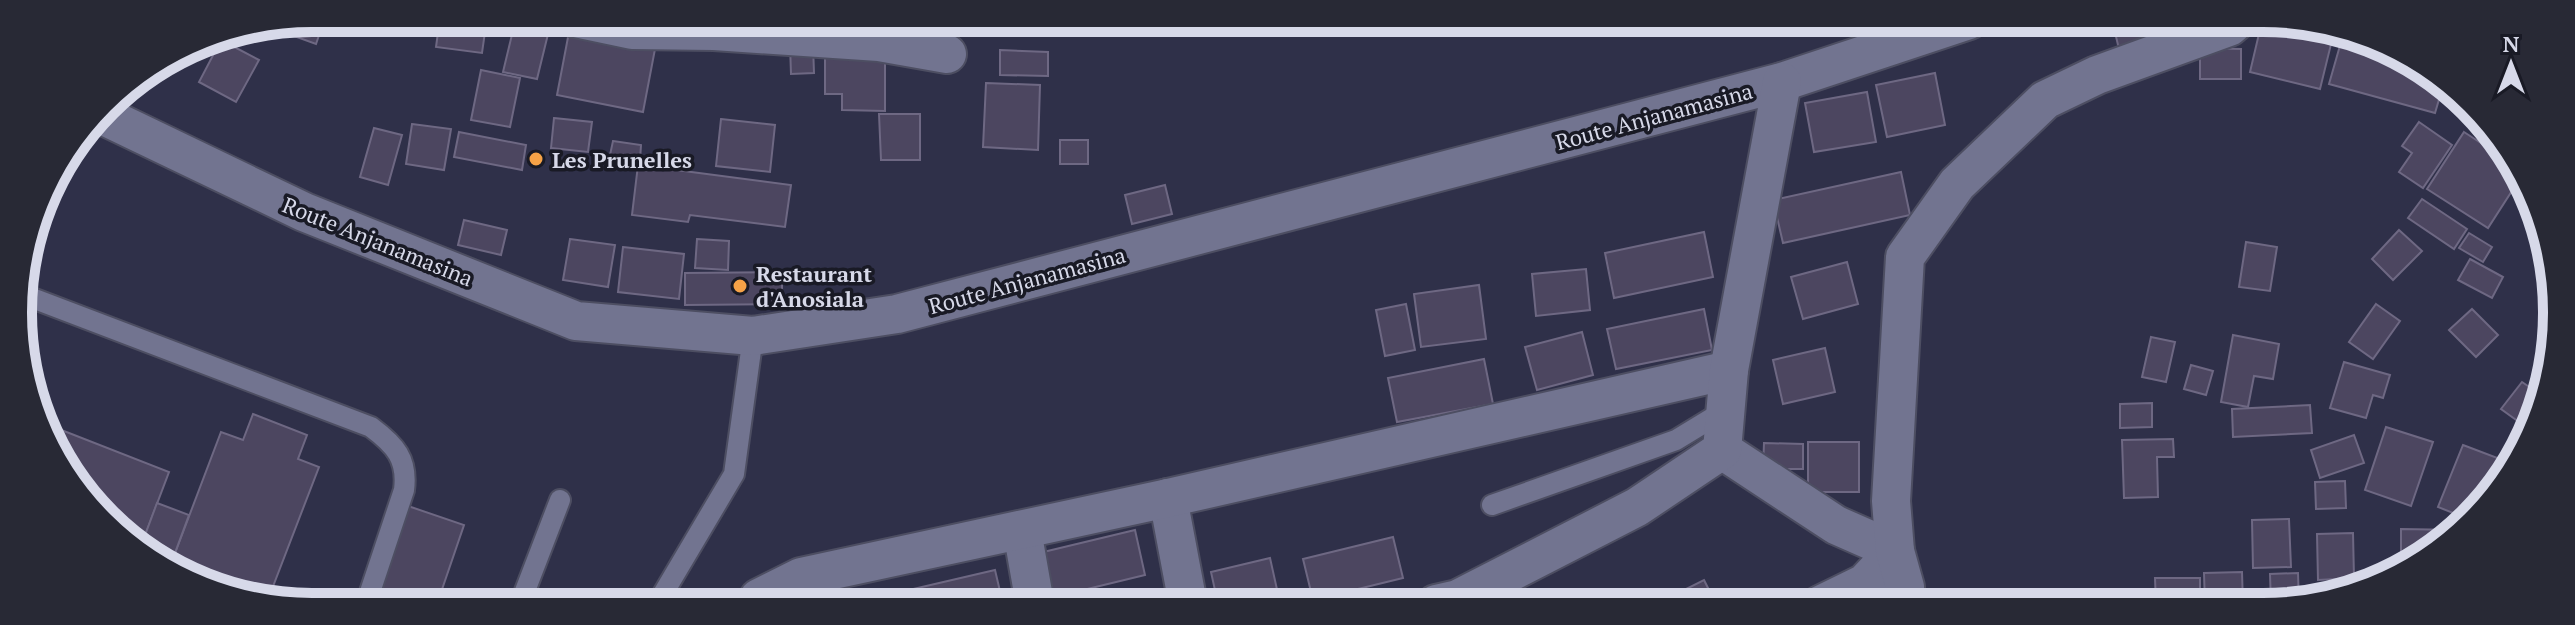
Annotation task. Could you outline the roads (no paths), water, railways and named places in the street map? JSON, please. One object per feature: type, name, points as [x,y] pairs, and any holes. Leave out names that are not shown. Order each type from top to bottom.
[{"type":"street","name":"Route Anjanamasina","points":[[110,119],[304,212],[576,321],[753,336],[897,314],[1782,82],[1932,32]]},
{"type":"street","points":[[1904,593],[1895,551],[1891,501],[1905,257],[1957,184],[2045,100],[2097,75],[2208,32]]},
{"type":"street","points":[[741,33],[879,42],[947,54]]},
{"type":"street","points":[[1722,450],[1729,370],[1782,82]]},
{"type":"street","points":[[769,593],[801,577],[1168,498],[1729,370]]},
{"type":"street","points":[[1722,450],[1836,525],[1895,551]]},
{"type":"street","points":[[1470,593],[1637,507],[1722,450]]},
{"type":"street","points":[[1168,498],[1186,593]]},
{"type":"street","points":[[1022,530],[1033,593]]},
{"type":"street","points":[[1845,593],[1865,583],[1895,551]]},
{"type":"lane","points":[[33,298],[371,427],[397,446],[406,472],[404,490],[370,593]]},
{"type":"lane","points":[[664,593],[734,474],[753,336]]},
{"type":"lane","points":[[1492,505],[1676,440],[1722,412],[1729,370]]},
{"type":"lane","points":[[524,593],[560,500]]},
{"type":"place","name":"Les Prunelles","points":[[536,159]]},
{"type":"place","name":"Restaurant d'Anosiala","points":[[740,286]]}]
